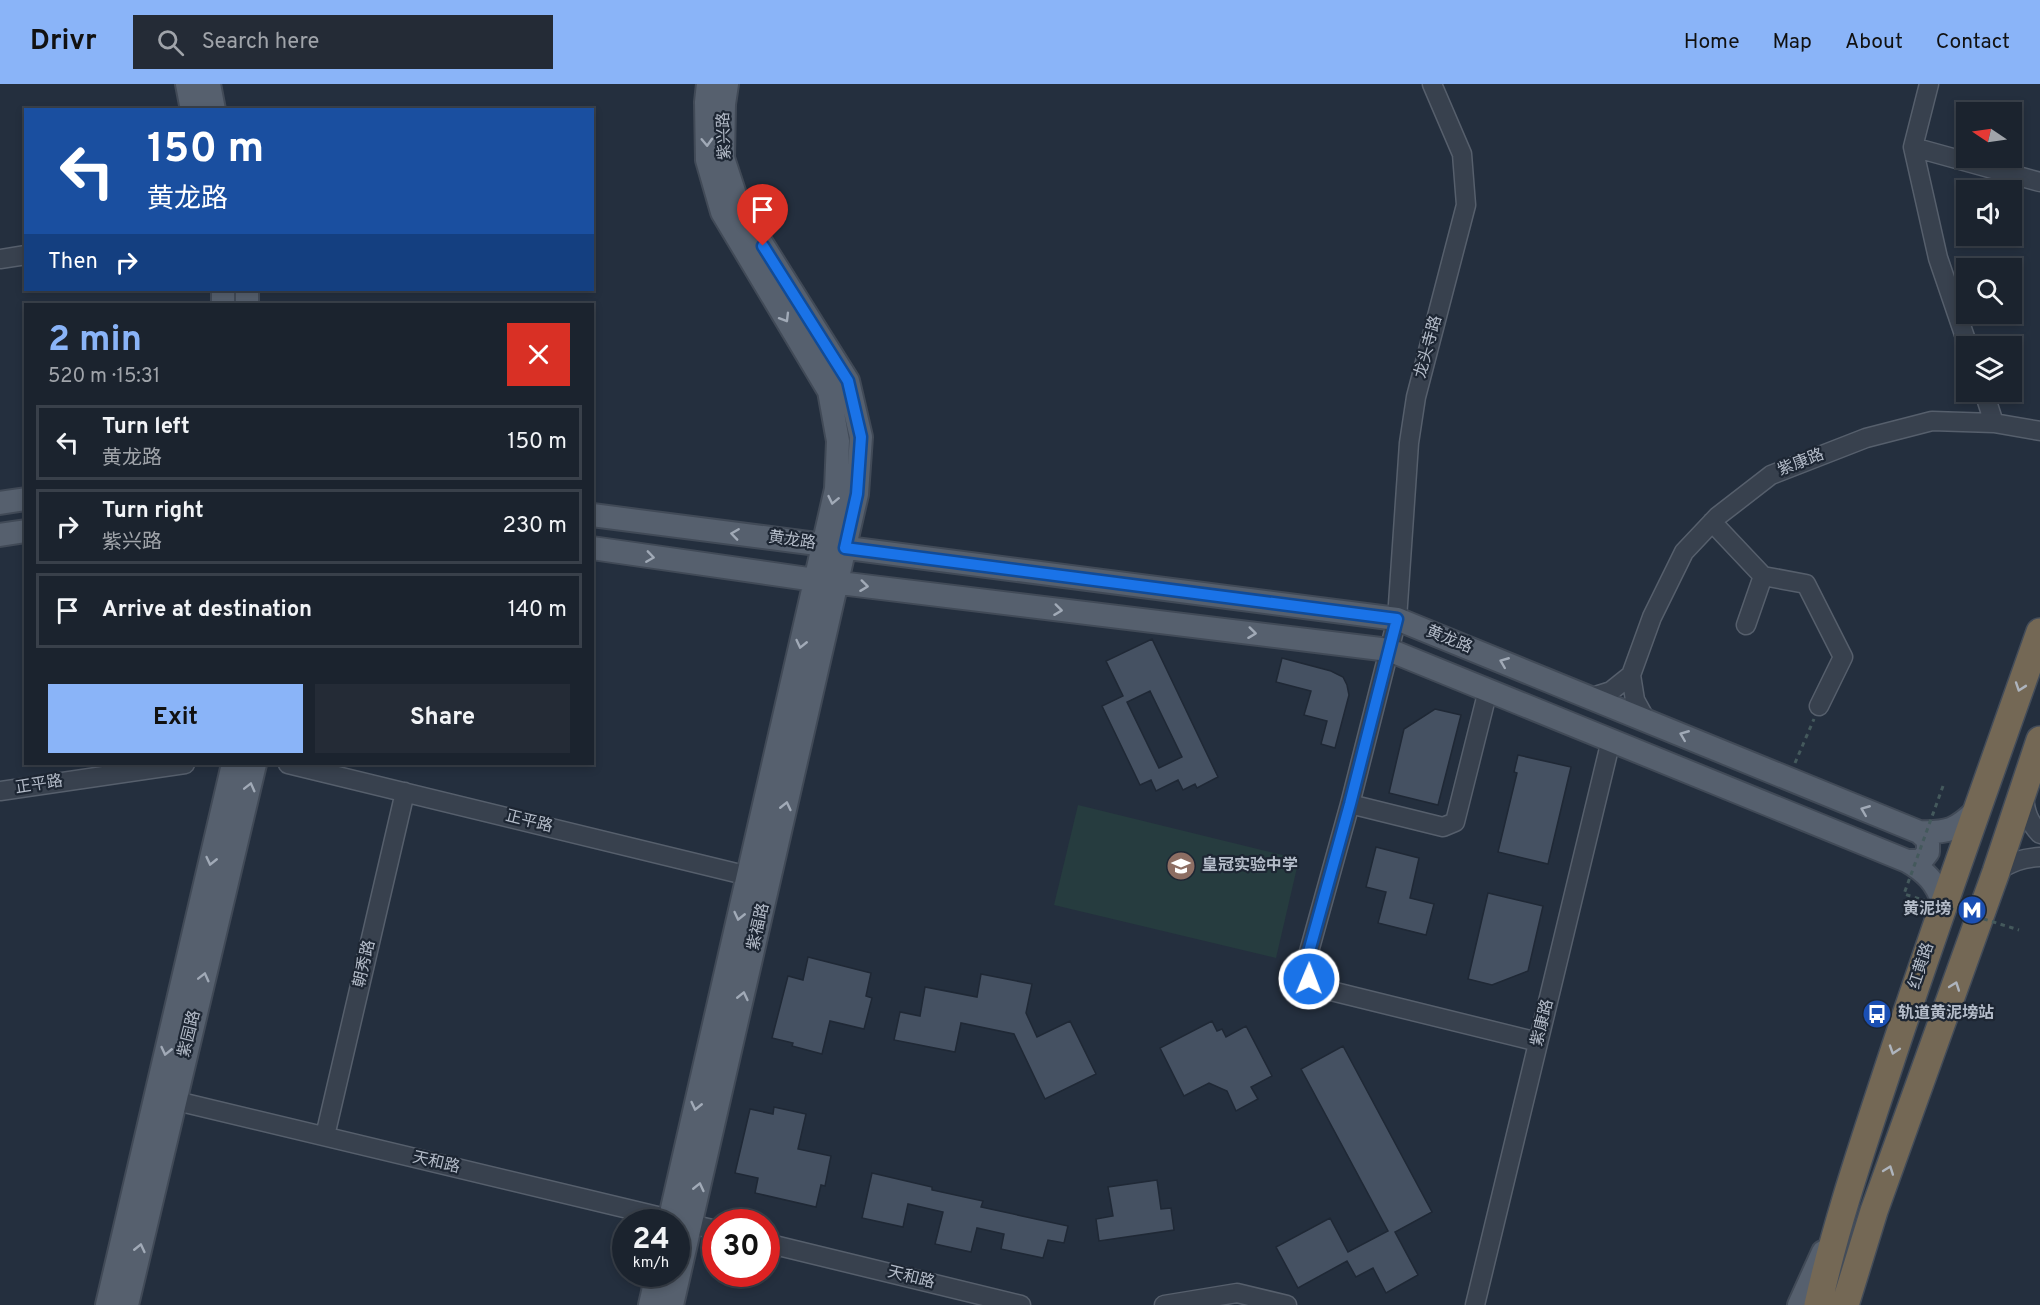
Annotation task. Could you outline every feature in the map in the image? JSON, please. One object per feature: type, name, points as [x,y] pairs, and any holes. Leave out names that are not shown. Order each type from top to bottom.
[{"type":"highway","name":"红黄路","points":[[1818,1305],[1844,1204],[1943,903],[2040,632]]},
{"type":"highway","points":[[1845,1305],[1874,1211],[1996,872],[2040,740]]},
{"type":"main road","points":[[187,84],[192,108]]},
{"type":"main road","points":[[209,84],[214,108]]},
{"type":"main road","name":"紫兴路","points":[[708,84],[707,160],[722,212],[829,391],[838,441],[834,547]]},
{"type":"main road","name":"紫兴路","points":[[727,84],[724,104],[723,158],[739,207],[848,381],[861,437],[857,494],[834,547]]},
{"type":"main road","points":[[0,503],[24,499]]},
{"type":"main road","name":"黄龙路","points":[[594,515],[1397,619],[1919,832]]},
{"type":"main road","points":[[0,535],[24,531]]},
{"type":"main road","name":"紫福路","points":[[679,1209],[834,547]]},
{"type":"main road","name":"黄龙路","points":[[594,548],[826,581],[1389,650],[1907,861],[1931,878],[1943,903]]},
{"type":"main road","points":[[777,574],[797,592],[807,618]]},
{"type":"main road","name":"紫福路","points":[[758,878],[807,618],[826,581]]},
{"type":"main road","name":"紫园路","points":[[126,1305],[165,1098],[233,765]]},
{"type":"main road","name":"紫园路","points":[[107,1305],[255,765]]},
{"type":"main road","points":[[1919,832],[1939,833],[1960,826],[1977,810]]},
{"type":"main road","points":[[1907,861],[1921,861],[1928,852],[1928,840],[1919,832]]},
{"type":"main road","points":[[1799,1305],[1844,1204]]},
{"type":"main road","points":[[1853,1305],[1874,1211]]},
{"type":"main road","points":[[650,1305],[654,1287]]},
{"type":"main road","name":"紫福路","points":[[672,1305],[673,1287]]},
{"type":"street","name":"龙头寺路","points":[[1432,84],[1462,154],[1466,205],[1416,397],[1409,443],[1397,619],[1350,804],[1305,966],[1309,979],[1318,988],[1538,1042]]},
{"type":"street","points":[[1929,84],[1914,147],[1938,258],[1965,336]]},
{"type":"street","points":[[1914,147],[2040,182]]},
{"type":"street","points":[[0,260],[24,255]]},
{"type":"street","points":[[1988,402],[1995,423]]},
{"type":"street","name":"紫康路","points":[[1631,675],[1652,617],[1684,552],[1712,522],[1771,475],[1866,438],[1932,421],[1995,423],[2040,431]]},
{"type":"street","points":[[1712,522],[1763,576],[1806,584],[1843,657],[1819,706]]},
{"type":"street","points":[[1746,625],[1763,576]]},
{"type":"street","points":[[1592,698],[1611,691],[1631,675],[1635,700],[1646,720]]},
{"type":"street","points":[[1350,804],[1443,827],[1455,822],[1488,690]]},
{"type":"street","name":"紫康路","points":[[1475,1305],[1611,741]]},
{"type":"street","name":"正平路","points":[[0,791],[178,765]]},
{"type":"street","name":"正平路","points":[[292,765],[758,878]]},
{"type":"street","points":[[2024,786],[2025,808],[2030,822],[2040,834]]},
{"type":"street","name":"朝秀路","points":[[325,1136],[405,792]]},
{"type":"street","points":[[1996,872],[2013,861],[2040,857]]},
{"type":"street","name":"天和路","points":[[165,1098],[623,1209]]},
{"type":"street","name":"天和路","points":[[780,1246],[1021,1305]]},
{"type":"street","points":[[1164,1305],[1237,1293],[1287,1305]]},
{"type":"path","points":[[1789,778],[1819,706]]},
{"type":"path","points":[[1943,786],[1904,894],[2019,930]]},
{"type":"green space","points":[[1078,805],[1299,859],[1276,958],[1054,905]]},
{"type":"building","points":[[1152,639],[1218,777],[1197,788],[1195,784],[1183,790],[1178,780],[1156,791],[1151,780],[1140,785],[1102,706],[1123,696],[1106,661]],"holes":[[[1150,691],[1182,757],[1159,768],[1127,702]]]},
{"type":"building","points":[[1282,658],[1331,671],[1343,677],[1349,695],[1335,748],[1321,744],[1327,721],[1304,715],[1311,691],[1276,682]]},
{"type":"building","points":[[1435,709],[1461,715],[1438,805],[1389,793],[1404,729]]},
{"type":"building","points":[[1518,755],[1571,767],[1548,864],[1498,852],[1517,773],[1514,772]]},
{"type":"building","points":[[1376,847],[1419,858],[1410,898],[1434,904],[1426,935],[1378,923],[1386,892],[1366,887]]},
{"type":"building","points":[[1488,893],[1543,906],[1528,971],[1492,985],[1468,979]]},
{"type":"building","points":[[808,957],[871,973],[866,996],[872,998],[864,1029],[830,1021],[822,1054],[772,1038],[788,976],[803,980]]},
{"type":"building","points":[[981,974],[1032,984],[1026,1013],[1037,1037],[1070,1021],[1096,1074],[1045,1099],[1014,1034],[961,1023],[955,1052],[894,1040],[900,1012],[920,1016],[925,987],[977,997]]},
{"type":"building","points":[[1212,1021],[1217,1031],[1222,1029],[1226,1037],[1246,1026],[1272,1076],[1251,1087],[1258,1099],[1236,1111],[1227,1091],[1209,1083],[1184,1096],[1160,1048]]},
{"type":"building","points":[[1343,1046],[1432,1212],[1395,1232],[1418,1275],[1386,1293],[1373,1268],[1356,1277],[1347,1261],[1298,1288],[1276,1247],[1330,1218],[1348,1252],[1388,1231],[1301,1069]]},
{"type":"building","points":[[774,1107],[806,1114],[798,1149],[831,1156],[825,1186],[821,1185],[816,1207],[755,1193],[758,1178],[735,1173],[750,1109],[773,1114]]},
{"type":"building","points":[[872,1173],[932,1187],[932,1190],[983,1201],[981,1207],[1068,1226],[1064,1243],[1048,1240],[1043,1258],[1001,1249],[1004,1234],[977,1228],[971,1252],[935,1244],[943,1212],[908,1204],[903,1227],[862,1218]]},
{"type":"building","points":[[1157,1180],[1161,1209],[1171,1208],[1174,1230],[1099,1241],[1096,1219],[1113,1216],[1108,1187]]},
{"type":"place","name":"皇冠实验中学","points":[[1181,866]]},
{"type":"place","name":"黄泥塝","points":[[1972,910]]},
{"type":"place","name":"轨道黄泥塝站","points":[[1877,1014]]},
{"type":"route","points":[[763,246],[848,381],[861,437],[857,494],[845,548],[1397,619],[1350,804],[1305,966],[1309,979]]}]
